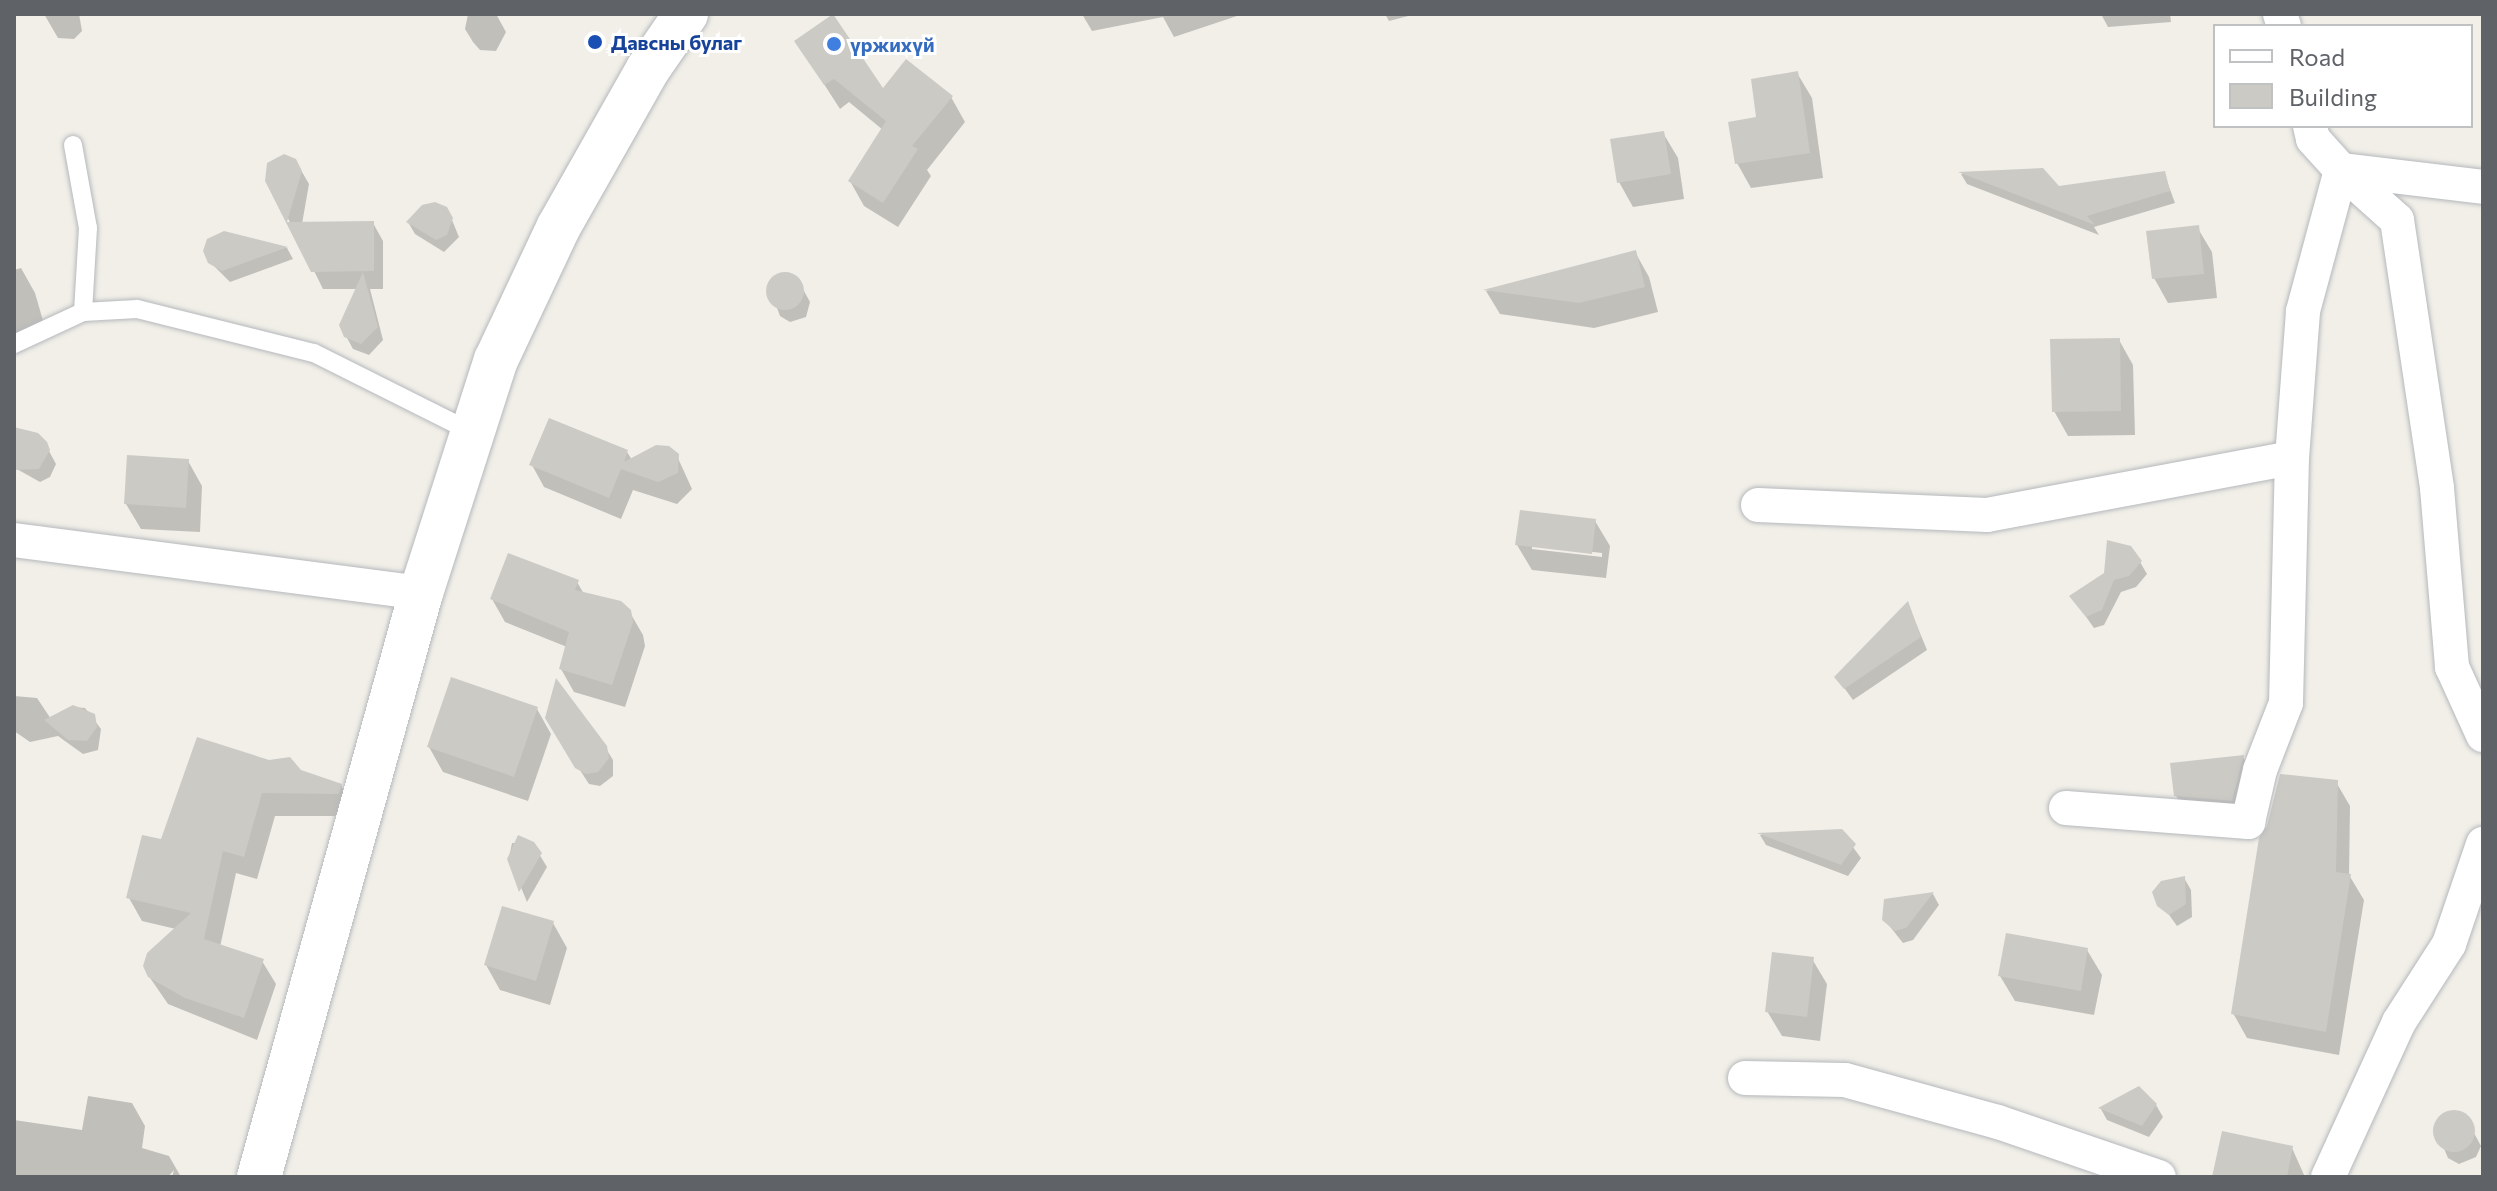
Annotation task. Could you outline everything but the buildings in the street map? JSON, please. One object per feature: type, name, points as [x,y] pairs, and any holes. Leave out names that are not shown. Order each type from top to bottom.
[{"type":"street","points":[[259,1177],[421,593],[470,431],[539,264],[648,69],[686,14]]},
{"type":"street","points":[[2310,128],[2313,139],[2341,170],[2397,220],[2437,488],[2452,667],[2483,735]]},
{"type":"street","points":[[2341,170],[2483,187]]},
{"type":"street","points":[[2066,808],[2248,822],[2260,770],[2286,703],[2292,458],[2303,311],[2341,170]]},
{"type":"street","points":[[1758,505],[1987,515],[2292,458]]},
{"type":"street","points":[[14,540],[421,593]]},
{"type":"street","points":[[2328,1177],[2399,1022],[2449,944],[2483,844]]},
{"type":"street","points":[[1745,1078],[1845,1080],[1998,1122],[2159,1177]]},
{"type":"lane","points":[[73,145],[88,228],[83,312]]},
{"type":"lane","points":[[14,344],[83,312],[137,309],[314,353],[470,431]]},
{"type":"place","name":"Давсны булаг","points":[[595,42]]},
{"type":"place","name":"үржихүй","points":[[834,44]]}]
